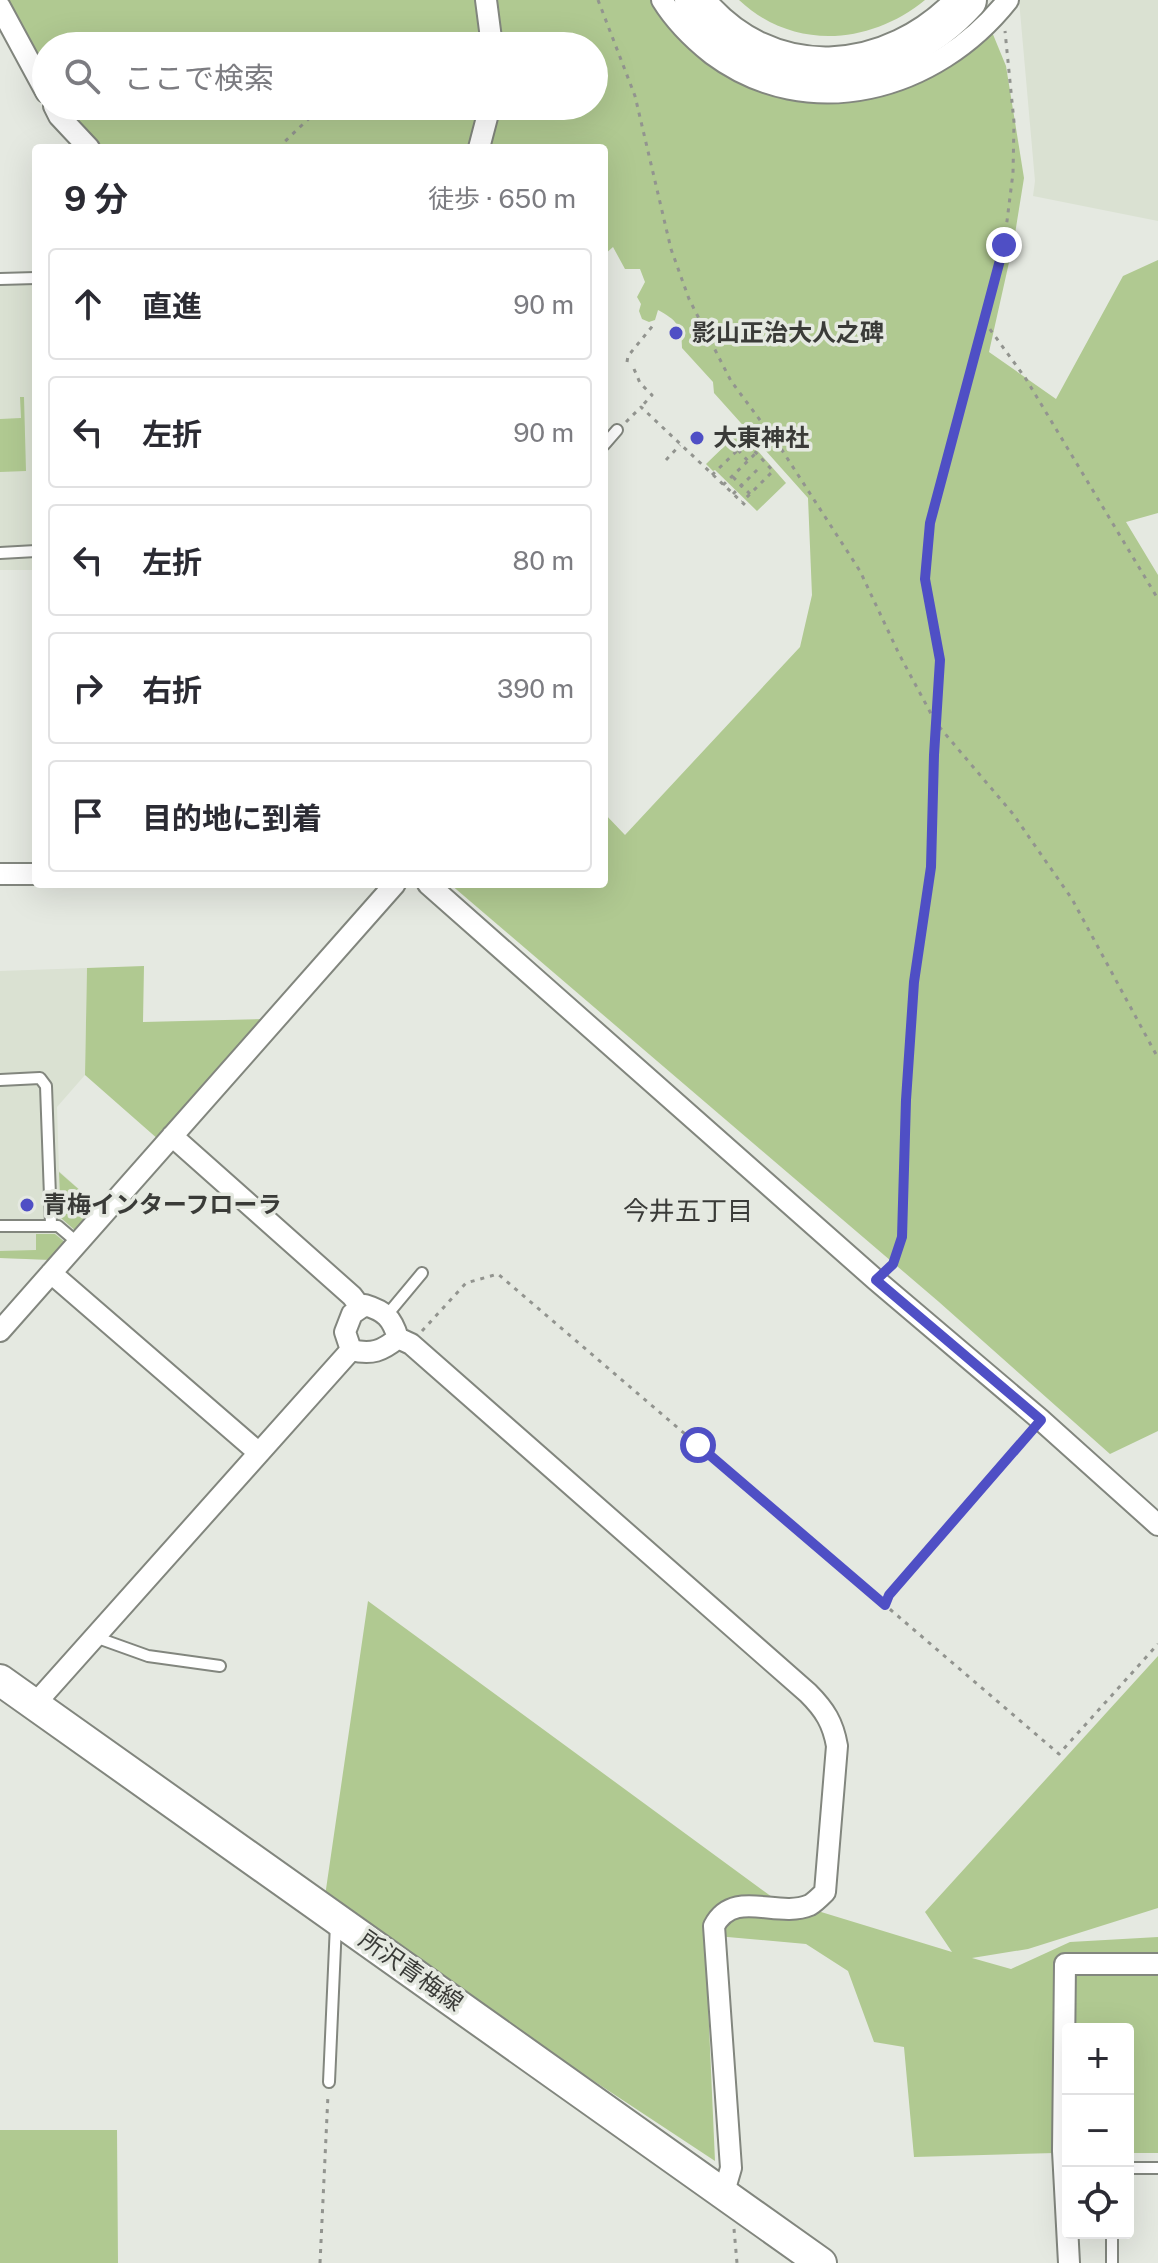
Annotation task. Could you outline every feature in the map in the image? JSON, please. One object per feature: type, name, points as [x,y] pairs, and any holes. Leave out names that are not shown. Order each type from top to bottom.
[{"type":"highway","points":[[694,0],[722,29],[759,52],[801,65],[828,67],[860,64],[893,54],[990,5]]},
{"type":"highway","points":[[722,0],[747,24],[775,40],[806,48],[838,50],[869,45],[898,33],[944,0]]},
{"type":"main road","name":"所沢青梅線","points":[[0,1680],[821,2263]]},
{"type":"street","points":[[486,0],[490,32]]},
{"type":"street","points":[[662,0],[692,37],[732,67],[776,86],[816,94],[864,90],[914,74],[969,39],[990,5]]},
{"type":"street","points":[[0,7],[32,66]]},
{"type":"street","points":[[63,120],[85,144]]},
{"type":"street","points":[[480,144],[486,120]]},
{"type":"street","points":[[0,874],[32,874]]},
{"type":"street","points":[[0,1331],[391,888]]},
{"type":"street","points":[[433,888],[1158,1525]]},
{"type":"street","points":[[172,1136],[352,1296],[361,1308]]},
{"type":"street","points":[[51,1273],[259,1453]]},
{"type":"street","points":[[351,1350],[345,1332],[352,1314],[365,1305],[383,1310],[405,1341],[808,1693],[825,1710],[834,1727],[837,1746],[825,1892],[811,1904],[790,1908],[734,1907],[721,1914],[714,1926],[731,2168],[724,2192]]},
{"type":"street","points":[[351,1350],[370,1354],[405,1341]]},
{"type":"street","points":[[34,1705],[351,1350]]},
{"type":"street","points":[[1069,2263],[1063,2151],[1065,1964],[1158,1964]]},
{"type":"lane","points":[[0,279],[32,278]]},
{"type":"lane","points":[[608,440],[620,427]]},
{"type":"lane","points":[[0,553],[32,551]]},
{"type":"lane","points":[[0,1080],[40,1078],[46,1086],[51,1224]]},
{"type":"lane","points":[[0,1226],[51,1224],[78,1243]]},
{"type":"lane","points":[[387,1315],[422,1273]]},
{"type":"lane","points":[[95,1637],[148,1656],[220,1666]]},
{"type":"lane","points":[[329,2082],[336,1918]]},
{"type":"lane","points":[[1134,2168],[1158,2168]]},
{"type":"lane","points":[[1112,2239],[1112,2263]]},
{"type":"path","points":[[598,0],[635,96],[671,249],[689,299],[731,381],[780,447],[860,571],[936,723],[1013,814],[1072,899],[1158,1058]]},
{"type":"path","points":[[876,1280],[893,1264],[902,1237],[906,1100],[914,982],[931,867],[940,660],[925,579],[930,523],[1004,245],[1013,173],[1014,122],[1004,21],[990,5]]},
{"type":"path","points":[[282,144],[307,120]]},
{"type":"path","points":[[983,320],[1026,379],[1158,599]]},
{"type":"path","points":[[627,362],[628,356],[655,323]]},
{"type":"path","points":[[620,427],[652,395],[640,383],[634,369]]},
{"type":"path","points":[[641,407],[680,445],[712,475],[733,494],[743,504],[773,471],[746,442],[712,475]]},
{"type":"path","points":[[666,460],[680,445]]},
{"type":"path","points":[[738,450],[748,461]]},
{"type":"path","points":[[723,485],[756,453]]},
{"type":"path","points":[[733,494],[758,469]]},
{"type":"path","points":[[732,476],[750,494]]},
{"type":"path","points":[[405,1341],[466,1283],[498,1274],[1059,1754],[1158,1644]]},
{"type":"path","points":[[885,1605],[889,1595],[1041,1420]]},
{"type":"path","points":[[320,2263],[329,2082]]},
{"type":"shaded area","points":[[1019,0],[1158,0],[1158,221],[1033,196],[1035,181]]},
{"type":"shaded area","points":[[32,283],[32,570],[0,570],[0,285]]},
{"type":"shaded area","points":[[87,968],[85,1075],[57,1107],[59,1171],[99,1207],[52,1260],[0,1258],[0,971]]},
{"type":"green space","points":[[2,0],[476,0],[482,32],[32,32],[32,55]]},
{"type":"green space","points":[[494,0],[651,0],[658,10],[792,98],[992,32],[1006,66],[1024,178],[1014,240],[989,352],[1056,399],[1123,276],[1158,260],[1158,513],[1126,522],[1158,575],[1158,1431],[1110,1454],[939,1302],[455,888],[608,888],[608,817],[625,835],[800,647],[812,595],[808,498],[714,393],[713,382],[682,348],[681,334],[674,320],[658,310],[655,320],[649,322],[642,319],[637,297],[645,282],[640,269],[625,269],[613,247],[608,251],[608,144],[488,144],[494,120],[608,120],[608,32],[499,32]]},
{"type":"green space","points":[[739,0],[925,0],[880,26],[832,36],[783,28]]},
{"type":"green space","points":[[72,120],[479,120],[473,144],[93,144]]},
{"type":"green space","points":[[20,397],[24,397],[26,471],[0,472],[0,419],[21,418]]},
{"type":"green space","points":[[743,434],[786,483],[757,511],[706,464],[736,435],[739,438]]},
{"type":"green space","points":[[144,966],[143,1022],[266,1019],[159,1140],[85,1075],[87,968]]},
{"type":"green space","points":[[59,1172],[99,1207],[77,1232],[61,1218]]},
{"type":"green space","points":[[36,1234],[55,1234],[66,1243],[52,1260],[0,1258],[0,1251],[36,1250]]},
{"type":"green space","points":[[368,1601],[772,1897],[952,1952],[925,1912],[1158,1656],[1158,1908],[1028,1949],[972,1958],[1011,1969],[1070,1942],[1158,1937],[1158,2153],[1134,2153],[1134,2023],[1062,2023],[1062,2086],[1055,2153],[914,2157],[904,2047],[874,2042],[848,1971],[806,1944],[705,1935],[715,2161],[324,1903]]},
{"type":"green space","points":[[0,2130],[117,2130],[118,2263],[0,2263]]},
{"type":"place","name":"影山正治大人之碑","points":[[676,333]]},
{"type":"place","name":"大東神社","points":[[697,438]]},
{"type":"place","name":"青梅インターフローラ","points":[[27,1205]]},
{"type":"district","name":"今井五丁目","points":[[688,1211]]},
{"type":"route","points":[[698,1445],[885,1605],[889,1595],[1041,1420],[876,1280],[893,1264],[902,1237],[906,1100],[914,982],[931,867],[940,660],[925,579],[930,523],[1004,245]]}]
